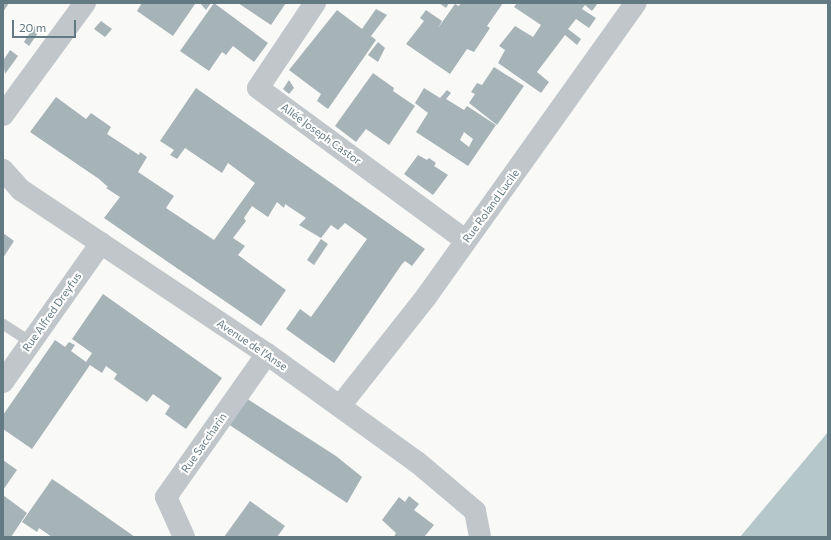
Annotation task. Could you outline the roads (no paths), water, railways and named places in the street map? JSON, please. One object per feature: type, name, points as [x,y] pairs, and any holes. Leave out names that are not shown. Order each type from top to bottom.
[{"type":"street","points":[[3,115],[86,3]]},
{"type":"street","name":"Allée Joseph Castor","points":[[316,3],[258,88],[466,241]]},
{"type":"street","name":"Rue Roland Lucile","points":[[340,406],[426,297],[636,3]]},
{"type":"street","name":"Avenue de l'Anse","points":[[3,170],[21,190],[267,354],[417,462],[475,511],[480,537]]},
{"type":"street","name":"Rue Alfred Dreyfus","points":[[3,382],[101,243]]},
{"type":"street","name":"Rue Saccharin","points":[[184,537],[166,497],[267,354]]},
{"type":"lane","points":[[3,324],[31,342]]}]
